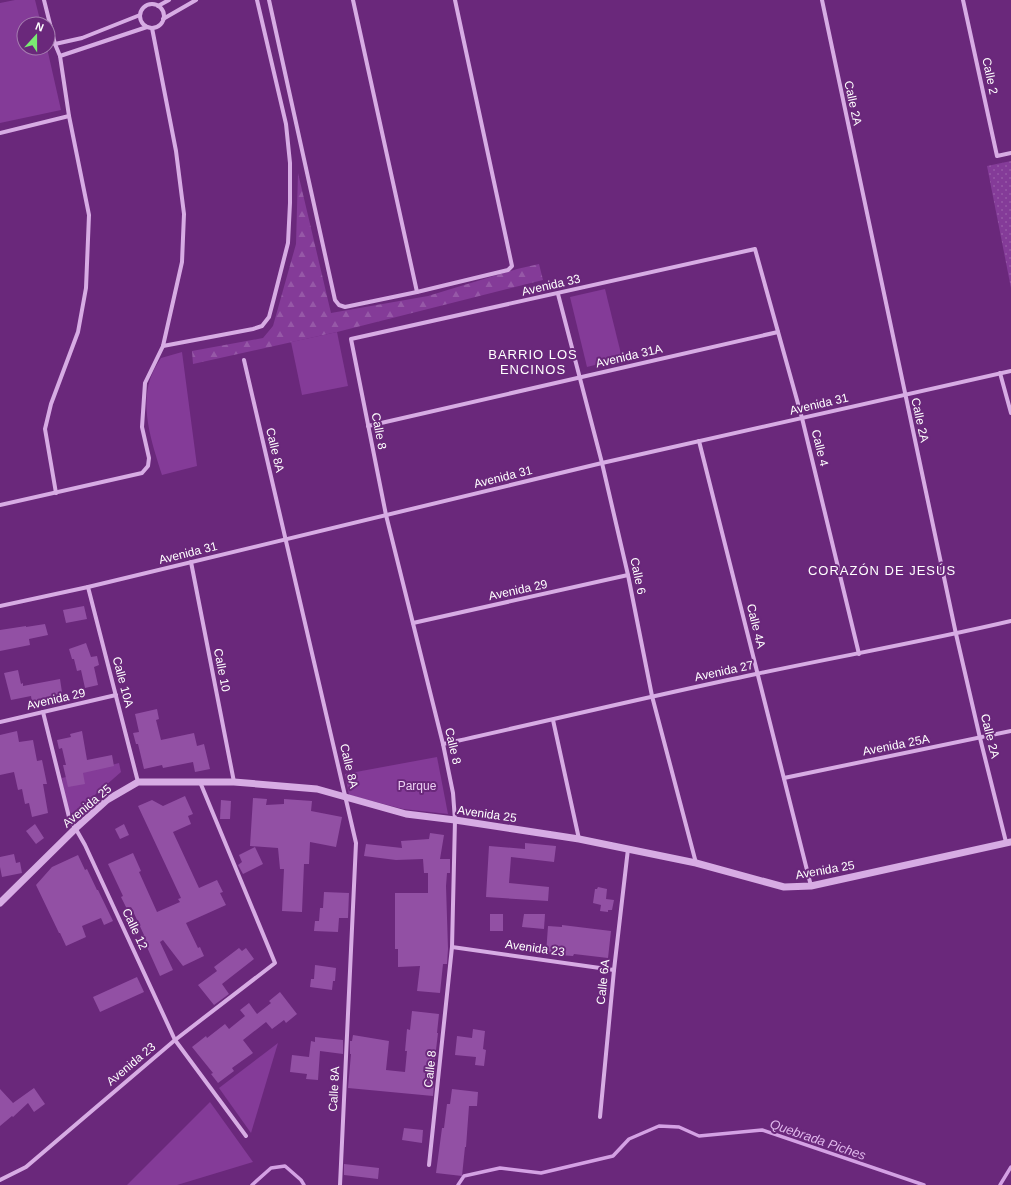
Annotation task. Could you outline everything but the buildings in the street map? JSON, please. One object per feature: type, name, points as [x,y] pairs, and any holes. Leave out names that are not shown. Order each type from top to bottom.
[{"type":"street","points":[[44,0],[48,16]]},
{"type":"street","points":[[158,6],[169,0]]},
{"type":"street","points":[[60,56],[157,26],[163,19],[196,0]]},
{"type":"street","points":[[164,346],[253,329],[262,326],[269,317],[288,243],[290,163],[286,124],[257,0]]},
{"type":"street","points":[[269,0],[335,300],[339,305],[345,307],[417,292],[508,270],[512,266],[454,0]]},
{"type":"street","points":[[353,0],[417,292]]},
{"type":"street","name":"Calle 2A","points":[[822,0],[956,634],[980,738],[1009,842]]},
{"type":"street","name":"Calle 2","points":[[963,0],[997,156],[1011,153]]},
{"type":"street","points":[[56,44],[82,38],[140,15],[148,2],[158,6],[162,10],[164,14],[163,19]]},
{"type":"street","points":[[0,505],[142,473],[148,466],[149,458],[142,427],[145,383],[164,346],[182,262],[184,214],[176,151],[150,27],[141,20],[140,15]]},
{"type":"street","points":[[56,46],[60,56],[69,116],[89,215],[86,288],[78,332],[51,404],[45,429],[56,493]]},
{"type":"street","points":[[0,133],[69,116]]},
{"type":"street","points":[[286,124],[296,122]]},
{"type":"street","name":"Avenida 33","points":[[350,339],[755,249]]},
{"type":"street","name":"Calle 4","points":[[755,249],[802,418],[859,654]]},
{"type":"street","name":"Calle 6","points":[[558,294],[602,463],[628,576],[652,696],[696,863]]},
{"type":"street","name":"Avenida 31A","points":[[368,426],[778,332]]},
{"type":"street","name":"Calle 8","points":[[350,339],[386,515],[443,744],[453,793],[455,820],[452,947],[430,1165]]},
{"type":"street","name":"Calle 8A","points":[[244,360],[356,844],[340,1185]]},
{"type":"street","name":"Avenida 31","points":[[0,606],[88,587],[602,463],[1011,371]]},
{"type":"street","points":[[1000,373],[1011,413]]},
{"type":"street","name":"Calle 4A","points":[[699,441],[811,886]]},
{"type":"street","name":"Calle 10","points":[[192,562],[234,782]]},
{"type":"street","name":"Avenida 29","points":[[412,623],[628,576]]},
{"type":"street","name":"Calle 10A","points":[[88,587],[138,782]]},
{"type":"street","name":"Avenida 27","points":[[443,744],[553,720],[652,696],[956,634],[1011,621]]},
{"type":"street","name":"Avenida 29","points":[[0,722],[116,695]]},
{"type":"street","name":"Calle 12","points":[[43,712],[69,816],[175,1040],[246,1136]]},
{"type":"street","points":[[553,720],[579,838]]},
{"type":"street","name":"Avenida 25A","points":[[784,778],[1011,732]]},
{"type":"street","name":"Avenida 25","points":[[0,903],[76,828],[107,800],[138,782],[234,782],[317,789],[406,814],[579,838],[696,863],[784,887],[811,886],[1009,842]]},
{"type":"street","name":"Avenida 23","points":[[0,1180],[26,1167],[175,1040],[275,963],[200,782]]},
{"type":"street","name":"Calle 6A","points":[[600,1117],[614,970],[628,849]]},
{"type":"street","name":"Avenida 23","points":[[452,947],[614,970]]},
{"type":"green space","points":[[15,0],[35,0],[39,16],[16,16],[16,56],[49,56],[61,110],[0,123],[0,3]]},
{"type":"green space","points":[[1011,161],[1011,288],[987,166]]},
{"type":"green space","points":[[298,173],[331,313],[428,296],[517,269],[539,264],[543,280],[337,332],[193,364],[192,351],[263,338],[273,326],[296,244]]},
{"type":"green space","points":[[605,289],[622,358],[587,367],[570,297]]},
{"type":"green space","points":[[337,332],[348,386],[302,395],[291,342]]},
{"type":"green space","points":[[182,352],[197,466],[162,475],[148,424],[147,397],[149,384],[154,370],[161,358]]},
{"type":"green space","name":"Parque","points":[[437,757],[448,814],[403,809],[349,795],[345,774]]},
{"type":"green space","points":[[119,763],[121,772],[73,814],[67,811],[62,778]]},
{"type":"green space","points":[[278,1043],[251,1133],[219,1088]]},
{"type":"green space","points":[[210,1102],[253,1162],[177,1185],[127,1185]]},
{"type":"waterway","name":"Quebrada Piches","points":[[458,1185],[464,1176],[500,1168],[541,1173],[613,1156],[629,1139],[659,1126],[679,1127],[699,1136],[762,1130],[924,1185]]},
{"type":"waterway","name":"Quebrada Piches","points":[[252,1185],[271,1168],[285,1166],[301,1180],[304,1185]]},
{"type":"waterway","name":"Quebrada Piches","points":[[1000,1185],[1011,1167]]},
{"type":"district","name":"BARRIO LOS ENCINOS","points":[[533,362]]},
{"type":"district","name":"CORAZÓN DE JESÚS","points":[[882,570]]}]
